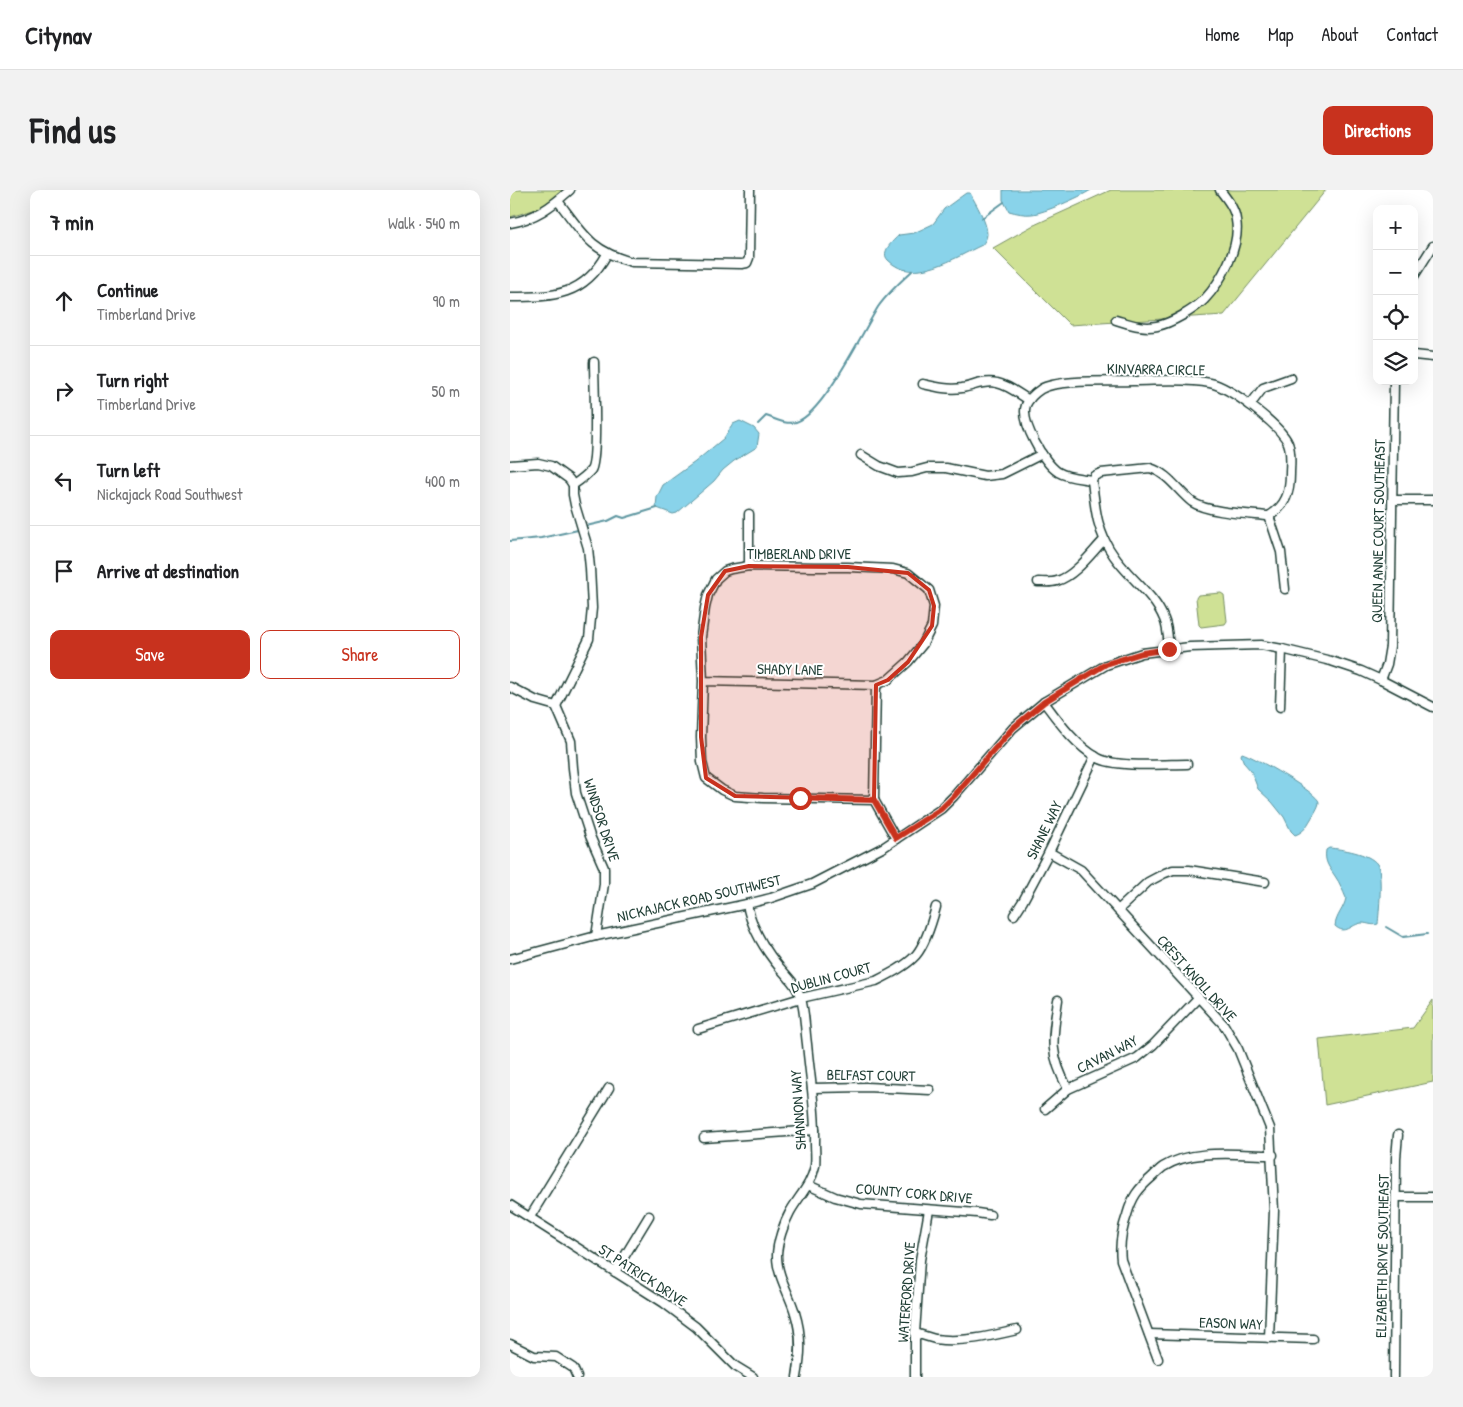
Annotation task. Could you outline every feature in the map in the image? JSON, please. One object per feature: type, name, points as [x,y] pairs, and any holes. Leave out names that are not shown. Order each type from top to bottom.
[{"type":"street","points":[[510,222],[535,216],[558,201],[570,190]]},
{"type":"street","points":[[558,201],[585,237],[607,254],[632,262],[736,264],[747,263],[750,190]]},
{"type":"street","points":[[1116,320],[1141,327],[1158,326],[1174,320],[1203,300],[1225,269],[1236,242],[1236,220],[1228,200],[1220,190]]},
{"type":"street","points":[[1418,270],[1433,246]]},
{"type":"street","points":[[510,297],[545,297],[567,291],[588,278],[600,266],[607,254]]},
{"type":"street","points":[[1418,355],[1433,357]]},
{"type":"street","points":[[510,687],[536,700],[556,706],[589,639],[592,608],[588,548],[573,495],[574,486],[592,469],[595,435],[594,362]]},
{"type":"street","points":[[1250,405],[1263,388],[1292,378]]},
{"type":"street","name":"KINVARRA CIRCLE","points":[[1029,400],[1042,388],[1055,383],[1196,381],[1223,387],[1250,405],[1282,434],[1288,444],[1290,454],[1290,488],[1287,497],[1274,513],[1269,516]]},
{"type":"street","points":[[923,384],[952,389],[981,382],[1000,383],[1029,400],[1025,406],[1027,426],[1042,454],[1052,466],[1068,476],[1092,480]]},
{"type":"street","name":"QUEEN ANNE COURT SOUTHEAST","points":[[1382,680],[1390,646],[1394,385]]},
{"type":"street","points":[[861,455],[879,466],[898,473],[927,468],[946,468],[985,476],[1002,474],[1042,454]]},
{"type":"street","points":[[510,465],[538,463],[551,466],[569,479],[574,486]]},
{"type":"street","points":[[1169,649],[1164,619],[1152,598],[1114,557],[1104,540],[1096,516],[1092,480],[1094,476],[1101,473],[1150,468],[1169,479],[1193,503],[1215,510],[1269,516],[1280,552],[1285,589]]},
{"type":"street","points":[[1393,500],[1433,500]]},
{"type":"street","points":[[749,514],[749,566]]},
{"type":"street","points":[[1038,582],[1052,582],[1064,578],[1077,568],[1104,540]]},
{"type":"street","name":"TIMBERLAND DRIVE","points":[[874,800],[735,796],[722,790],[706,778],[702,762],[701,736],[703,681],[701,637],[708,595],[716,579],[725,571],[749,566],[848,567],[893,569],[908,573],[929,590],[934,606],[932,626],[923,644],[908,662],[888,680],[876,685]]},
{"type":"street","name":"NICKAJACK ROAD SOUTHWEST","points":[[510,959],[596,936],[747,904],[812,884],[884,847],[941,809],[1013,728],[1044,702],[1106,664],[1142,653],[1169,649],[1261,645],[1331,661],[1382,680],[1433,707]]},
{"type":"street","points":[[1280,707],[1282,649]]},
{"type":"street","name":"SHADY LANE","points":[[703,681],[876,685]]},
{"type":"street","points":[[876,685],[874,800],[896,838]]},
{"type":"street","points":[[1044,702],[1069,734],[1095,756],[1110,762],[1123,764],[1187,764]]},
{"type":"street","name":"WINDSOR DRIVE","points":[[556,706],[572,741],[576,793],[590,836],[604,868],[604,884],[596,936]]},
{"type":"street","name":"SHANE WAY","points":[[1014,915],[1049,852],[1095,756]]},
{"type":"street","name":"CREST KNOLL DRIVE","points":[[1049,852],[1080,870],[1224,1025],[1238,1050],[1270,1128],[1274,1212],[1269,1338]]},
{"type":"street","points":[[1118,910],[1148,882],[1173,870],[1189,870],[1265,882]]},
{"type":"street","name":"SHANNON WAY","points":[[747,904],[748,913],[756,932],[788,976],[801,998],[812,1088],[816,1130],[815,1165],[808,1186],[790,1212],[778,1245],[777,1257],[779,1271],[796,1314],[800,1335],[801,1354],[797,1377]]},
{"type":"street","name":"DUBLIN COURT","points":[[698,1029],[801,998],[876,980],[900,968],[916,955],[926,937],[936,907]]},
{"type":"street","name":"CAVAN WAY","points":[[1045,1108],[1068,1089],[1137,1058],[1153,1045],[1198,998]]},
{"type":"street","points":[[1058,1000],[1053,1036],[1054,1055],[1058,1071],[1068,1089]]},
{"type":"street","name":"BELFAST COURT","points":[[812,1088],[866,1087],[930,1090]]},
{"type":"street","points":[[530,1217],[609,1088]]},
{"type":"street","points":[[704,1138],[816,1130]]},
{"type":"street","name":"ELIZABETH DRIVE SOUTHEAST","points":[[1394,1377],[1398,1135]]},
{"type":"street","points":[[1158,1358],[1121,1260],[1119,1248],[1131,1201],[1140,1188],[1163,1167],[1179,1160],[1218,1154],[1272,1156]]},
{"type":"street","name":"COUNTY CORK DRIVE","points":[[808,1186],[835,1197],[862,1204],[977,1212],[990,1215]]},
{"type":"street","points":[[1396,1197],[1433,1197]]},
{"type":"street","name":"ST PATRICK DRIVE","points":[[510,1205],[664,1303],[696,1326],[735,1366],[753,1377]]},
{"type":"street","name":"WATERFORD DRIVE","points":[[915,1377],[915,1333],[920,1260],[929,1210]]},
{"type":"street","points":[[615,1272],[648,1216]]},
{"type":"street","points":[[915,1333],[935,1339],[961,1339],[986,1337],[1017,1330]]},
{"type":"street","name":"EASON WAY","points":[[1149,1334],[1313,1339]]},
{"type":"street","points":[[510,1344],[534,1356],[556,1357],[573,1368],[577,1377]]},
{"type":"highlighted area","points":[[749,566],[848,567],[908,573],[929,590],[934,606],[932,626],[908,662],[888,680],[876,685],[874,800],[735,796],[706,778],[701,737],[701,637],[708,595],[725,571]]},
{"type":"green space","points":[[510,190],[573,190],[550,205],[510,217]]},
{"type":"green space","points":[[1111,190],[1326,190],[1224,315],[1070,325],[993,248],[1032,226]]},
{"type":"green space","points":[[1221,593],[1224,595],[1227,621],[1225,624],[1201,627],[1199,625],[1196,598],[1198,595]]},
{"type":"green space","points":[[1433,1000],[1433,1082],[1325,1105],[1319,1039],[1413,1028]]},
{"type":"water","points":[[1003,190],[1091,190],[1053,208],[1038,213],[1020,214],[1009,211],[1003,200]]},
{"type":"water","points":[[966,193],[970,193],[987,229],[987,236],[982,245],[935,267],[922,270],[898,267],[888,260],[886,250],[899,235],[914,233],[933,224],[944,209]]},
{"type":"water","points":[[740,421],[754,428],[759,434],[757,447],[723,470],[714,481],[677,513],[673,514],[657,508],[657,497],[663,485],[724,438],[733,424]]},
{"type":"water","points":[[1242,753],[1284,775],[1316,797],[1319,802],[1318,806],[1301,832],[1295,835],[1291,831],[1284,817],[1258,789],[1251,771],[1244,763]]},
{"type":"water","points":[[1329,848],[1362,854],[1377,864],[1380,876],[1378,924],[1362,923],[1345,930],[1335,926],[1346,898],[1326,861],[1326,850]]},
{"type":"waterway","points":[[982,218],[1004,202]]},
{"type":"waterway","points":[[758,424],[766,416],[788,423],[796,422],[807,416],[830,389],[878,307],[912,271]]},
{"type":"waterway","points":[[586,526],[608,521],[618,516],[624,518],[657,508]]},
{"type":"waterway","points":[[510,541],[541,538],[578,530]]},
{"type":"waterway","points":[[1386,927],[1403,937],[1427,934]]},
{"type":"route","points":[[800,798],[874,800],[896,838],[941,809],[1013,728],[1044,702],[1106,664],[1142,653],[1169,649]]}]
